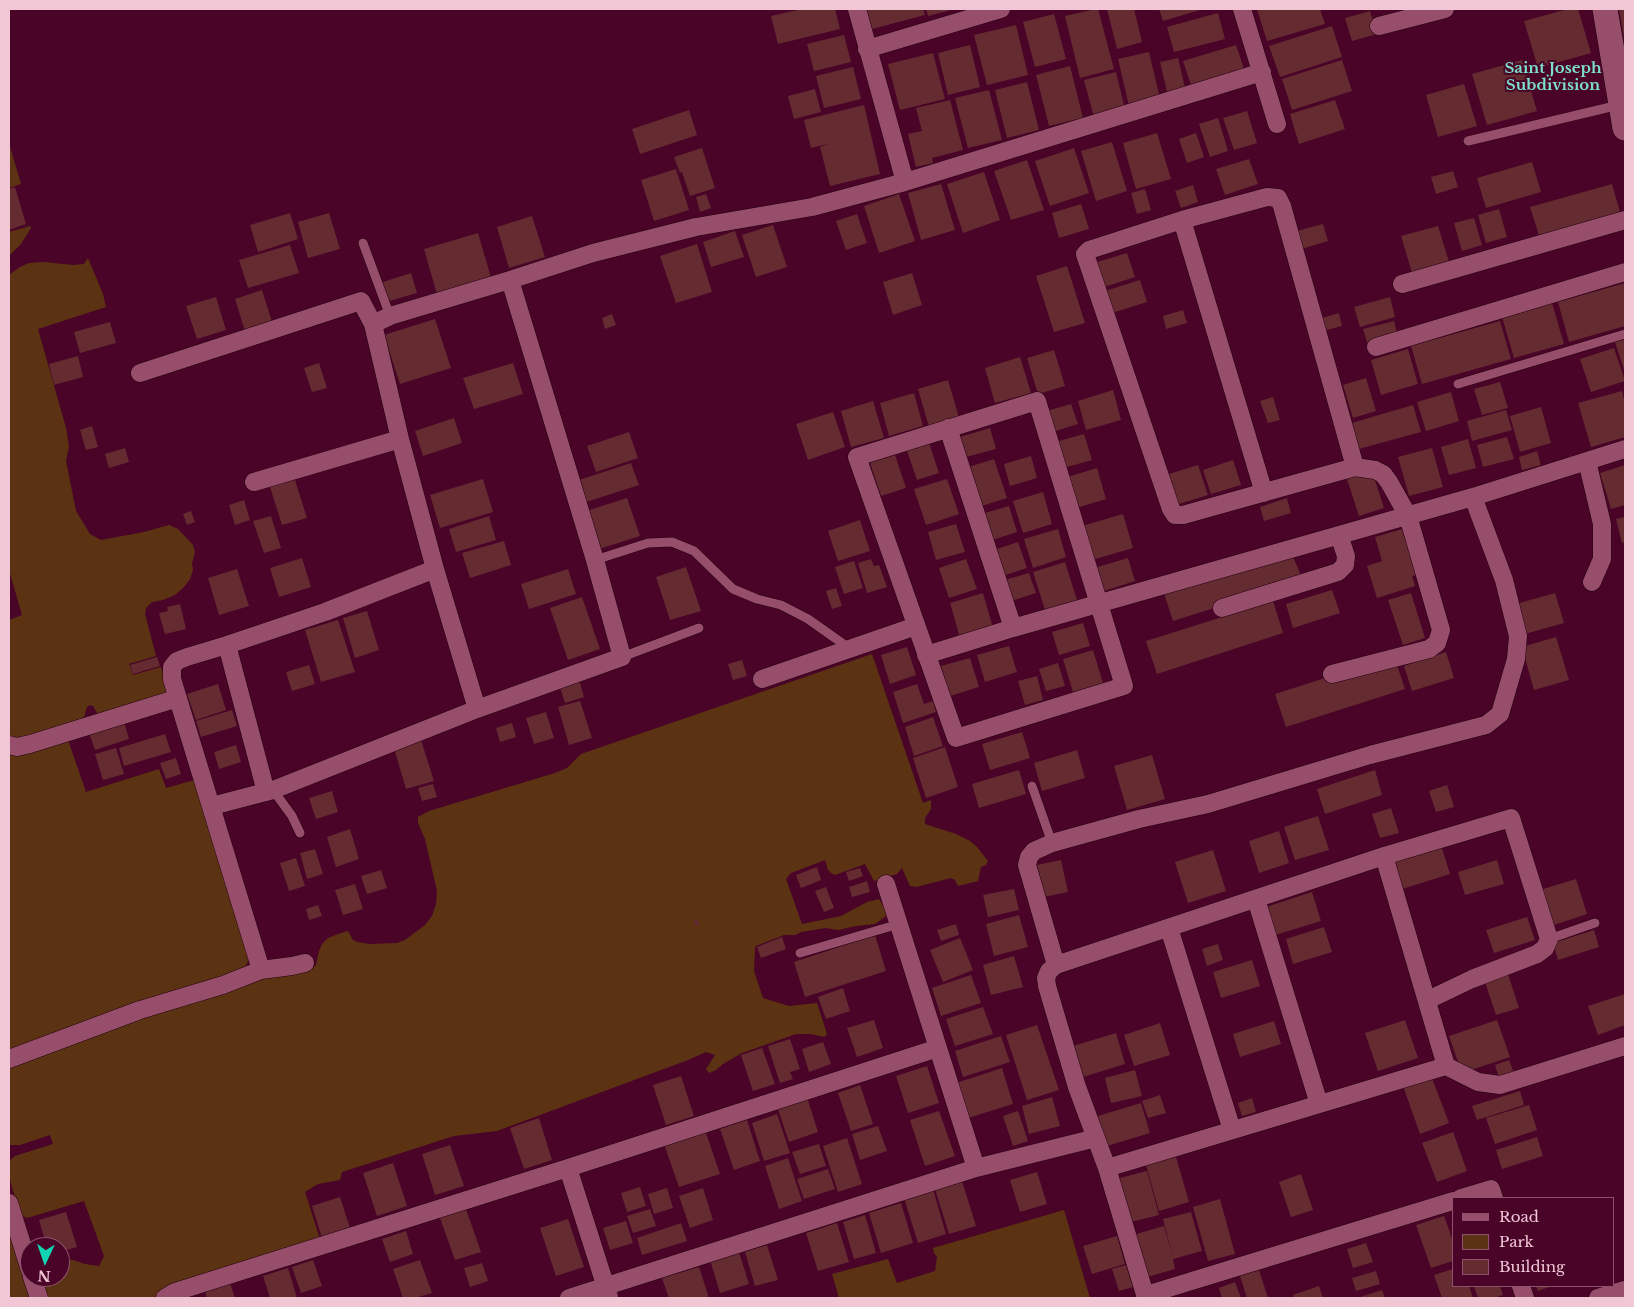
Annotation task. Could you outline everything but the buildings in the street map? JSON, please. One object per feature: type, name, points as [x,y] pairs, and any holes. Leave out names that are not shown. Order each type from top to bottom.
[{"type":"street","points":[[856,9],[905,182]]},
{"type":"street","points":[[867,49],[1001,9]]},
{"type":"street","points":[[1242,9],[1277,124]]},
{"type":"street","points":[[1379,26],[1445,9]]},
{"type":"street","points":[[1605,9],[1623,116]]},
{"type":"street","points":[[372,324],[390,316],[593,253],[696,227],[812,207],[905,182],[1262,72]]},
{"type":"street","points":[[1332,674],[1430,650],[1437,644],[1441,630],[1408,516],[1389,482],[1383,474],[1375,470],[1355,467],[1183,515],[1175,515],[1171,509],[1085,254],[1089,250],[1182,220],[1267,197],[1278,198],[1282,206],[1355,467]]},
{"type":"street","points":[[1182,220],[1264,492]]},
{"type":"street","points":[[1402,284],[1625,220]]},
{"type":"street","points":[[1376,347],[1625,272]]},
{"type":"street","points":[[212,806],[270,791],[478,709],[622,657],[595,560],[510,280]]},
{"type":"street","points":[[140,373],[361,301],[372,324],[435,570],[478,709]]},
{"type":"street","points":[[1037,402],[1099,605],[1124,686],[956,738],[857,457],[1037,402]]},
{"type":"street","points":[[948,428],[1012,628]]},
{"type":"street","points":[[254,482],[400,439]]},
{"type":"street","points":[[926,655],[1012,628],[1099,605],[1474,497],[1625,449]]},
{"type":"street","points":[[1587,462],[1602,524],[1602,558],[1592,582]]},
{"type":"street","points":[[1056,965],[1027,865],[1029,857],[1034,851],[1052,843],[1139,819],[1208,804],[1370,755],[1486,725],[1500,714],[1516,659],[1518,636],[1504,580],[1474,497]]},
{"type":"street","points":[[1222,608],[1338,572],[1345,565],[1346,556],[1339,535]]},
{"type":"street","points":[[261,970],[171,670],[174,664],[187,656],[227,646],[325,612],[435,570]]},
{"type":"street","points":[[762,679],[916,626]]},
{"type":"street","points":[[227,646],[270,791]]},
{"type":"street","points":[[9,745],[30,744],[178,698]]},
{"type":"street","points":[[1428,1000],[1472,979],[1537,954],[1546,948],[1549,939],[1511,818],[1384,856],[1056,965],[1049,971],[1046,978],[1046,986],[1077,1087],[1107,1168],[1146,1297],[1452,1201]]},
{"type":"street","points":[[1384,856],[1446,1066]]},
{"type":"street","points":[[886,884],[976,1168]]},
{"type":"street","points":[[1256,899],[1319,1104]]},
{"type":"street","points":[[1170,928],[1232,1130]]},
{"type":"street","points":[[9,1058],[140,1010],[223,985],[261,970],[297,966],[305,963]]},
{"type":"street","points":[[1107,1168],[1446,1066],[1478,1082],[1500,1085],[1625,1046]]},
{"type":"street","points":[[165,1298],[175,1292],[568,1168],[938,1048]]},
{"type":"street","points":[[569,1298],[607,1293],[976,1168],[1096,1138]]},
{"type":"street","points":[[568,1168],[607,1293]]},
{"type":"street","points":[[1464,1197],[1491,1189],[1494,1197]]},
{"type":"street","points":[[9,1203],[20,1238]]},
{"type":"street","points":[[1598,1298],[1625,1290]]},
{"type":"lane","points":[[1468,141],[1623,116]]},
{"type":"lane","points":[[363,243],[390,316]]},
{"type":"lane","points":[[1458,384],[1625,334]]},
{"type":"lane","points":[[595,560],[648,543],[672,542],[694,551],[733,589],[757,600],[781,605],[808,619],[850,649]]},
{"type":"lane","points":[[622,657],[699,628]]},
{"type":"lane","points":[[1032,786],[1052,843]]},
{"type":"lane","points":[[270,791],[290,812],[300,833]]},
{"type":"lane","points":[[1549,939],[1595,922]]},
{"type":"lane","points":[[800,953],[899,924]]},
{"type":"green space","points":[[9,143],[21,184],[9,188]]},
{"type":"green space","points":[[30,226],[31,228],[21,244],[9,256],[9,232]]},
{"type":"green space","points":[[88,258],[103,294],[106,307],[38,329],[66,428],[69,446],[66,461],[76,511],[90,534],[101,540],[169,525],[178,529],[193,545],[195,552],[192,563],[193,570],[190,579],[175,595],[152,602],[146,608],[145,614],[156,656],[129,664],[133,675],[161,667],[169,693],[99,716],[93,706],[90,705],[87,707],[84,717],[73,726],[9,740],[9,620],[22,615],[9,570],[9,275],[29,263],[44,262],[73,265],[84,264]]},
{"type":"green space","points":[[872,654],[923,803],[931,800],[931,809],[925,818],[925,824],[956,834],[970,841],[988,861],[986,865],[981,867],[978,881],[958,886],[955,880],[951,878],[916,887],[910,886],[902,868],[897,874],[874,881],[865,864],[835,875],[828,870],[825,860],[791,873],[786,879],[802,924],[841,916],[867,902],[879,899],[885,909],[886,916],[875,924],[838,930],[826,928],[801,932],[795,935],[784,935],[755,948],[754,971],[763,998],[789,1006],[817,1003],[827,1034],[824,1037],[811,1034],[796,1034],[742,1053],[709,1073],[706,1069],[715,1055],[706,1052],[497,1131],[454,1136],[342,1172],[340,1180],[318,1184],[305,1192],[320,1239],[156,1298],[46,1298],[43,1287],[70,1287],[70,1260],[99,1266],[104,1256],[84,1201],[27,1218],[20,1215],[10,1180],[9,1161],[15,1156],[53,1144],[50,1135],[20,1145],[9,1145],[9,1064],[151,1012],[273,974],[312,969],[316,965],[322,944],[328,938],[338,934],[348,931],[353,940],[369,944],[397,943],[405,940],[425,925],[432,916],[436,904],[437,891],[418,817],[429,811],[555,773],[567,768],[581,754]]},
{"type":"green space","points":[[68,740],[86,792],[159,769],[166,788],[198,779],[250,955],[243,969],[9,1052],[9,750]]},
{"type":"green space","points":[[1064,1210],[1090,1298],[839,1298],[832,1274],[888,1259],[897,1283],[935,1271],[937,1257],[933,1248]]},
{"type":"green space","points":[[9,1232],[20,1265],[20,1287],[27,1287],[31,1298],[9,1298]]},
{"type":"district","name":"Saint Joseph Subdivision","points":[[1553,78]]}]
